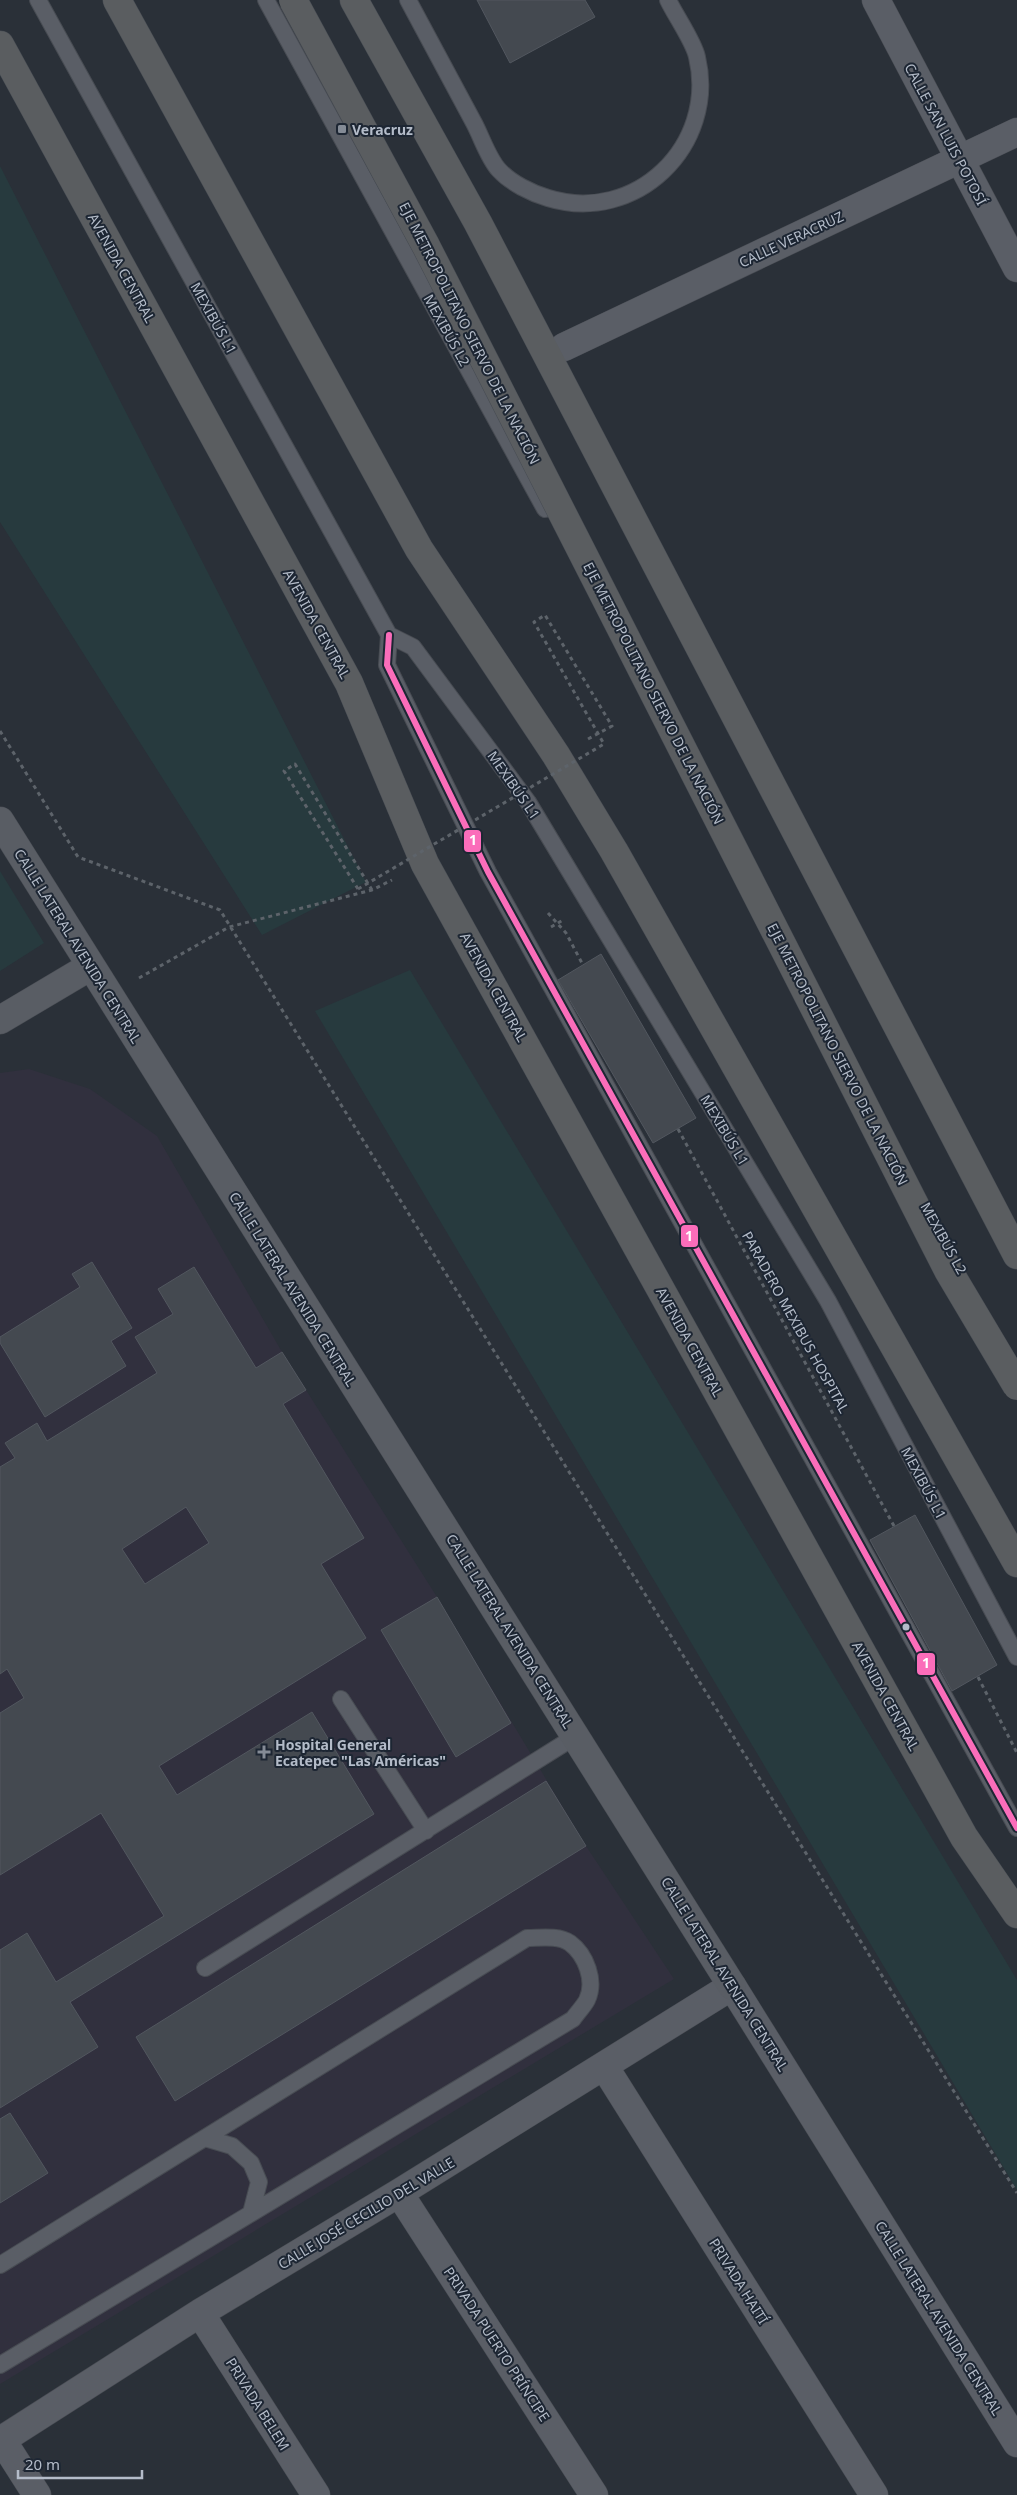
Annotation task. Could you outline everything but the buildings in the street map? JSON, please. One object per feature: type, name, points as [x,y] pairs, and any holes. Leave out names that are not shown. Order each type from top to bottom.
[{"type":"highway","points":[[117,0],[419,549],[556,755],[614,851],[1017,1563]]},
{"type":"highway","name":"EJE METROPOLITANO SIERVO DE LA NACIÓN","points":[[293,0],[426,246],[948,1270],[1017,1386]]},
{"type":"highway","points":[[354,0],[478,222],[1017,1255]]},
{"type":"highway","name":"AVENIDA CENTRAL","points":[[0,45],[349,683],[425,864],[964,1837],[1017,1914]]},
{"type":"street","name":"CALLE SAN LUIS POTOSÍ","points":[[876,0],[1017,268]]},
{"type":"street","name":"CALLE VERACRUZ","points":[[564,347],[1017,132]]},
{"type":"street","name":"CALLE LATERAL AVENIDA CENTRAL","points":[[1,826],[576,1736],[1017,2442]]},
{"type":"street","points":[[0,1020],[91,966]]},
{"type":"street","name":"CALLE JOSÉ CECILIO DEL VALLE","points":[[1,2440],[200,2313],[400,2193],[732,1986]]},
{"type":"street","name":"PRIVADA HAITÍ","points":[[604,2066],[874,2495]]},
{"type":"street","name":"PRIVADA PUERTO PRÍNCIPE","points":[[400,2193],[594,2495]]},
{"type":"street","name":"PRIVADA BELEM","points":[[200,2313],[316,2495]]},
{"type":"street","points":[[1,2440],[37,2495]]},
{"type":"lane","name":"MEXIBÚS L1","points":[[38,0],[389,635],[414,647],[528,802],[828,1301],[1017,1657]]},
{"type":"lane","name":"MEXIBÚS L2","points":[[266,0],[1017,1370]]},
{"type":"lane","points":[[408,0],[499,170],[530,192],[566,203],[604,202],[641,189],[670,165],[691,133],[700,96],[697,56],[668,0]]},
{"type":"lane","points":[[389,635],[387,665],[488,872],[1017,1828]]},
{"type":"lane","points":[[341,1699],[426,1831]]},
{"type":"lane","points":[[205,1968],[576,1736]]},
{"type":"lane","points":[[0,2266],[527,1938],[553,1938],[569,1943],[585,1960],[590,1980],[588,1999],[573,2019],[0,2365]]},
{"type":"lane","points":[[205,2138],[232,2146],[251,2163],[259,2182],[251,2213]]},
{"type":"path","points":[[372,890],[295,764],[284,771],[358,889],[488,811],[604,744],[534,622],[545,615],[612,726]]},
{"type":"path","points":[[0,731],[78,857],[220,910],[1017,2193]]},
{"type":"path","points":[[488,811],[493,820]]},
{"type":"path","points":[[108,996],[229,927],[372,890],[425,864]]},
{"type":"path","points":[[541,911],[550,928],[564,919],[560,911]]},
{"type":"path","points":[[547,911],[552,920],[566,933],[583,966]]},
{"type":"path","name":"PARADERO MEXIBUS HOSPITAL","points":[[678,1128],[894,1526]]},
{"type":"path","points":[[978,1677],[1017,1753]]},
{"type":"shaded area","name":"Hospital General Ecatepec \"Las Américas\"","points":[[29,1069],[90,1089],[157,1136],[282,1352],[437,1597],[586,1846],[674,1979],[0,2384],[0,1073]]},
{"type":"green space","points":[[0,166],[366,882],[262,935],[0,522]]},
{"type":"green space","points":[[0,871],[44,943],[0,971]]},
{"type":"green space","points":[[410,970],[1017,1980],[1017,2190],[315,1011]]},
{"type":"transit line","name":"1","points":[[389,635],[387,665],[488,872],[1017,1828]]},
{"type":"place","name":"Veracruz","points":[[342,129]]},
{"type":"place","name":"Hospital General Ecatepec \"Las Américas\"","points":[[264,1752]]}]
